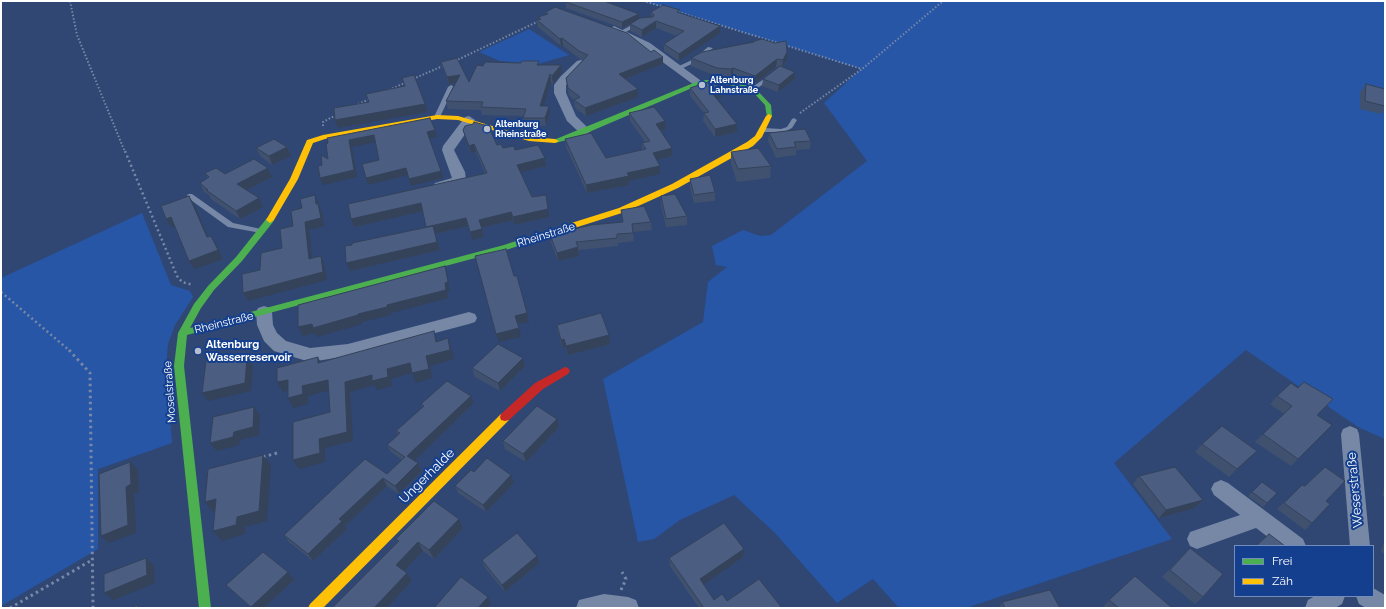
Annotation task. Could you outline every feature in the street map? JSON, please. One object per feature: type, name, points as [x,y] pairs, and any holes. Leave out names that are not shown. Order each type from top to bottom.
[{"type":"street","points":[[601,25],[622,32],[646,45],[698,83]]},
{"type":"street","points":[[581,63],[565,78],[560,85],[560,93],[571,118],[585,131]]},
{"type":"street","points":[[324,137],[437,117],[469,120],[541,141],[563,139],[698,83],[730,83],[753,89]]},
{"type":"street","name":"Rheinstraße","points":[[183,333],[520,242],[622,210],[655,196],[750,144],[764,130],[769,120],[770,112],[768,104],[753,89]]},
{"type":"street","points":[[428,189],[453,183],[459,179],[458,172],[448,150],[452,141],[469,120]]},
{"type":"street","name":"Moselstraße","points":[[205,608],[180,379],[180,348],[183,333],[197,306],[211,288],[239,259],[262,231],[292,184],[310,142],[324,137]]},
{"type":"street","name":"Rheinstraße","points":[[264,312],[265,325],[270,337],[280,346],[310,354],[348,350],[469,318]]},
{"type":"street","name":"Ungerhalde","points":[[314,608],[522,400],[539,386],[565,371]]},
{"type":"street","name":"Weserstraße","points":[[1350,434],[1360,545]]},
{"type":"street","points":[[1221,489],[1295,545]]},
{"type":"street","points":[[1197,539],[1258,518]]},
{"type":"street","points":[[1316,608],[1332,597]]},
{"type":"street","points":[[1368,597],[1385,608]]},
{"type":"street","points":[[587,608],[604,605],[628,608]]},
{"type":"lane","points":[[622,32],[644,22]]},
{"type":"lane","points":[[679,68],[696,60],[710,48]]},
{"type":"lane","points":[[753,89],[775,72]]},
{"type":"lane","points":[[437,117],[451,87]]},
{"type":"lane","points":[[764,130],[782,131],[789,128],[794,120]]},
{"type":"lane","points":[[190,196],[232,224],[245,229],[262,231]]},
{"type":"path","points":[[70,1],[77,35],[177,276],[182,282],[211,288]]},
{"type":"path","points":[[644,1],[666,8]]},
{"type":"path","points":[[794,120],[797,115],[862,69],[943,1]]},
{"type":"path","points":[[674,10],[862,69]]},
{"type":"path","points":[[387,91],[543,20]]},
{"type":"path","points":[[351,108],[373,97]]},
{"type":"path","points":[[324,137],[323,122],[337,115]]},
{"type":"path","points":[[1,292],[67,347],[90,373],[93,608]]},
{"type":"path","points":[[256,459],[278,453]]},
{"type":"path","points":[[10,608],[92,560]]},
{"type":"shaded area","points":[[643,1],[1385,1],[1385,439],[1358,427],[1246,350],[1114,463],[1172,539],[966,608],[899,608],[873,579],[837,603],[774,532],[734,495],[680,520],[654,539],[638,542],[603,379],[703,322],[708,282],[727,267],[716,265],[712,246],[743,230],[760,236],[771,235],[867,161],[824,103],[861,69]]},
{"type":"shaded area","points":[[529,29],[569,55],[538,64],[500,61],[479,52]]},
{"type":"shaded area","points":[[142,213],[171,285],[190,291],[193,297],[175,325],[168,344],[166,369],[172,443],[98,469],[98,549],[1,606],[1,278]]},
{"type":"building","points":[[604,1],[639,14],[622,22],[566,2]]},
{"type":"building","points":[[663,5],[680,10],[677,12],[720,26],[679,54],[664,44],[684,31],[656,21],[642,30],[630,24],[640,18],[653,17],[654,15],[651,12]]},
{"type":"building","points":[[555,7],[627,33],[651,52],[654,50],[663,57],[619,74],[638,89],[585,108],[574,100],[580,97],[568,88],[566,78],[588,55],[579,51],[562,38],[560,39],[537,20],[541,19],[538,17],[548,14],[546,12]]},
{"type":"building","points":[[762,39],[775,43],[786,41],[787,52],[783,60],[777,59],[755,76],[733,68],[717,68],[691,58],[702,52],[754,42]]},
{"type":"building","points":[[457,58],[469,82],[477,65],[483,66],[485,62],[521,63],[522,61],[539,61],[537,65],[561,65],[552,76],[550,74],[540,106],[549,106],[545,118],[523,118],[526,109],[481,107],[483,102],[446,101],[460,75],[447,77],[441,62]]},
{"type":"building","points":[[780,66],[795,72],[779,85],[763,79]]},
{"type":"building","points":[[414,75],[425,104],[335,120],[334,108],[369,102],[366,94],[405,86],[402,78]]},
{"type":"building","points":[[711,81],[722,89],[712,93],[737,124],[715,129],[704,113],[709,112],[690,88]]},
{"type":"building","points":[[1366,84],[1385,89],[1385,106],[1365,101]]},
{"type":"building","points":[[654,107],[665,121],[656,124],[672,148],[653,153],[660,166],[627,173],[629,176],[586,185],[565,139],[591,133],[606,158],[646,149],[642,143],[650,141],[629,113]]},
{"type":"building","points":[[430,118],[435,130],[427,132],[441,171],[409,179],[406,168],[366,178],[362,164],[379,160],[374,135],[349,140],[354,170],[320,178],[318,166],[322,165],[321,155],[328,159],[326,144],[328,143],[327,138]]},
{"type":"building","points":[[474,122],[488,126],[497,145],[501,144],[503,148],[514,146],[515,150],[538,145],[545,158],[517,165],[532,197],[546,195],[548,209],[513,217],[511,212],[479,220],[482,229],[470,232],[466,218],[426,227],[421,203],[351,219],[348,204],[487,173],[474,144],[469,146],[463,130],[465,126],[473,124]]},
{"type":"building","points":[[805,129],[811,141],[794,142],[796,147],[777,149],[769,133]]},
{"type":"building","points":[[274,139],[287,147],[269,156],[256,148]]},
{"type":"building","points":[[758,148],[771,166],[738,169],[731,152]]},
{"type":"building","points":[[254,159],[268,168],[237,184],[259,198],[236,211],[206,190],[208,190],[200,183],[209,177],[205,173],[216,168],[225,174]]},
{"type":"building","points":[[710,175],[715,192],[694,195],[690,179]]},
{"type":"building","points":[[675,194],[687,216],[666,219],[661,196]]},
{"type":"building","points":[[315,195],[316,204],[318,204],[321,218],[305,222],[309,259],[321,256],[323,272],[243,293],[242,274],[260,270],[261,253],[282,248],[280,229],[293,226],[291,211],[302,208],[300,199]]},
{"type":"building","points":[[189,196],[207,237],[211,236],[218,250],[189,261],[171,217],[166,219],[161,206]]},
{"type":"building","points":[[644,206],[651,222],[632,224],[633,233],[617,234],[617,238],[576,242],[578,247],[557,253],[550,235],[591,225],[623,222],[621,210]]},
{"type":"building","points":[[433,226],[437,242],[346,263],[345,246],[352,245],[352,243]]},
{"type":"building","points":[[506,249],[514,276],[517,276],[527,313],[515,316],[519,328],[496,334],[475,256]]},
{"type":"building","points":[[445,266],[448,282],[445,283],[446,290],[387,305],[387,307],[313,328],[312,324],[298,327],[298,305]]},
{"type":"building","points":[[601,313],[609,335],[566,346],[564,339],[561,340],[557,325]]},
{"type":"building","points":[[434,331],[436,342],[448,338],[450,350],[426,356],[429,369],[412,373],[410,363],[387,369],[388,377],[372,381],[372,375],[345,382],[347,432],[319,439],[320,453],[293,460],[293,422],[330,412],[328,380],[302,386],[303,394],[288,398],[288,380],[277,382],[277,368],[318,357],[318,363]]},
{"type":"building","points":[[498,344],[523,358],[498,383],[472,368]]},
{"type":"building","points":[[229,356],[229,362],[247,358],[245,383],[202,393],[206,361]]},
{"type":"building","points":[[447,381],[471,396],[407,456],[418,463],[395,486],[383,478],[339,519],[342,521],[308,554],[284,535],[365,459],[387,474],[405,457],[387,445],[400,433],[396,431],[424,406],[421,404]]},
{"type":"building","points":[[1304,382],[1333,399],[1317,415],[1332,425],[1298,459],[1263,434],[1292,406],[1277,396],[1291,383],[1298,388]]},
{"type":"building","points":[[537,406],[557,419],[523,454],[503,441]]},
{"type":"building","points":[[254,407],[253,427],[234,432],[233,437],[210,443],[213,417]]},
{"type":"building","points":[[1222,426],[1257,451],[1237,469],[1202,444]]},
{"type":"building","points":[[263,455],[259,511],[237,517],[236,525],[213,531],[216,499],[205,502],[208,469]]},
{"type":"building","points":[[487,458],[511,475],[483,505],[455,486],[471,470],[474,472]]},
{"type":"building","points":[[130,462],[131,484],[126,487],[128,525],[101,536],[99,474]]},
{"type":"building","points":[[1175,467],[1203,500],[1166,510],[1139,476]]},
{"type":"building","points":[[1325,467],[1345,481],[1326,501],[1330,504],[1312,523],[1284,503],[1302,485],[1305,486]]},
{"type":"building","points":[[1262,482],[1277,493],[1267,503],[1252,492]]},
{"type":"building","points":[[434,501],[459,519],[429,550],[418,542],[396,565],[407,573],[374,608],[332,608],[399,541],[396,539]]},
{"type":"building","points":[[724,523],[744,549],[700,579],[714,600],[722,594],[727,601],[759,579],[782,608],[704,608],[669,558]]},
{"type":"building","points":[[517,533],[537,556],[502,585],[482,560]]},
{"type":"building","points":[[1269,534],[1284,545],[1257,545]]},
{"type":"building","points":[[1190,548],[1223,574],[1203,597],[1170,570]]},
{"type":"building","points":[[263,552],[288,572],[251,607],[226,585]]},
{"type":"building","points":[[146,558],[147,575],[104,593],[104,574]]},
{"type":"building","points":[[1135,576],[1171,607],[1119,608],[1109,600]]},
{"type":"building","points":[[461,577],[488,597],[478,608],[434,608]]},
{"type":"building","points":[[1050,590],[1060,608],[1005,608],[1002,602]]},
{"type":"building","points":[[137,605],[138,608],[131,608]]},
{"type":"traffic: fast","points":[[555,141],[572,136],[698,83],[706,82],[730,83],[753,89],[768,105],[769,116]]},
{"type":"traffic: fast","points":[[205,608],[179,366],[183,333],[197,306],[211,288],[239,259],[270,220]]},
{"type":"traffic: fast","points":[[183,333],[506,247],[549,233]]},
{"type":"traffic: slow","points":[[549,233],[622,210],[675,186],[750,144],[758,137],[769,116]]},
{"type":"traffic: slow","points":[[270,220],[294,179],[310,142],[323,137],[437,117],[458,118],[529,139],[555,141]]},
{"type":"traffic: slow","points":[[314,608],[505,417]]},
{"type":"traffic: jam","points":[[505,417],[539,386],[565,371]]},
{"type":"place","name":"Altenburg Lahnstraße","points":[[702,85]]},
{"type":"place","name":"Altenburg Rheinstraße","points":[[487,129]]},
{"type":"place","name":"Altenburg Wasserreservoir","points":[[198,351]]}]
